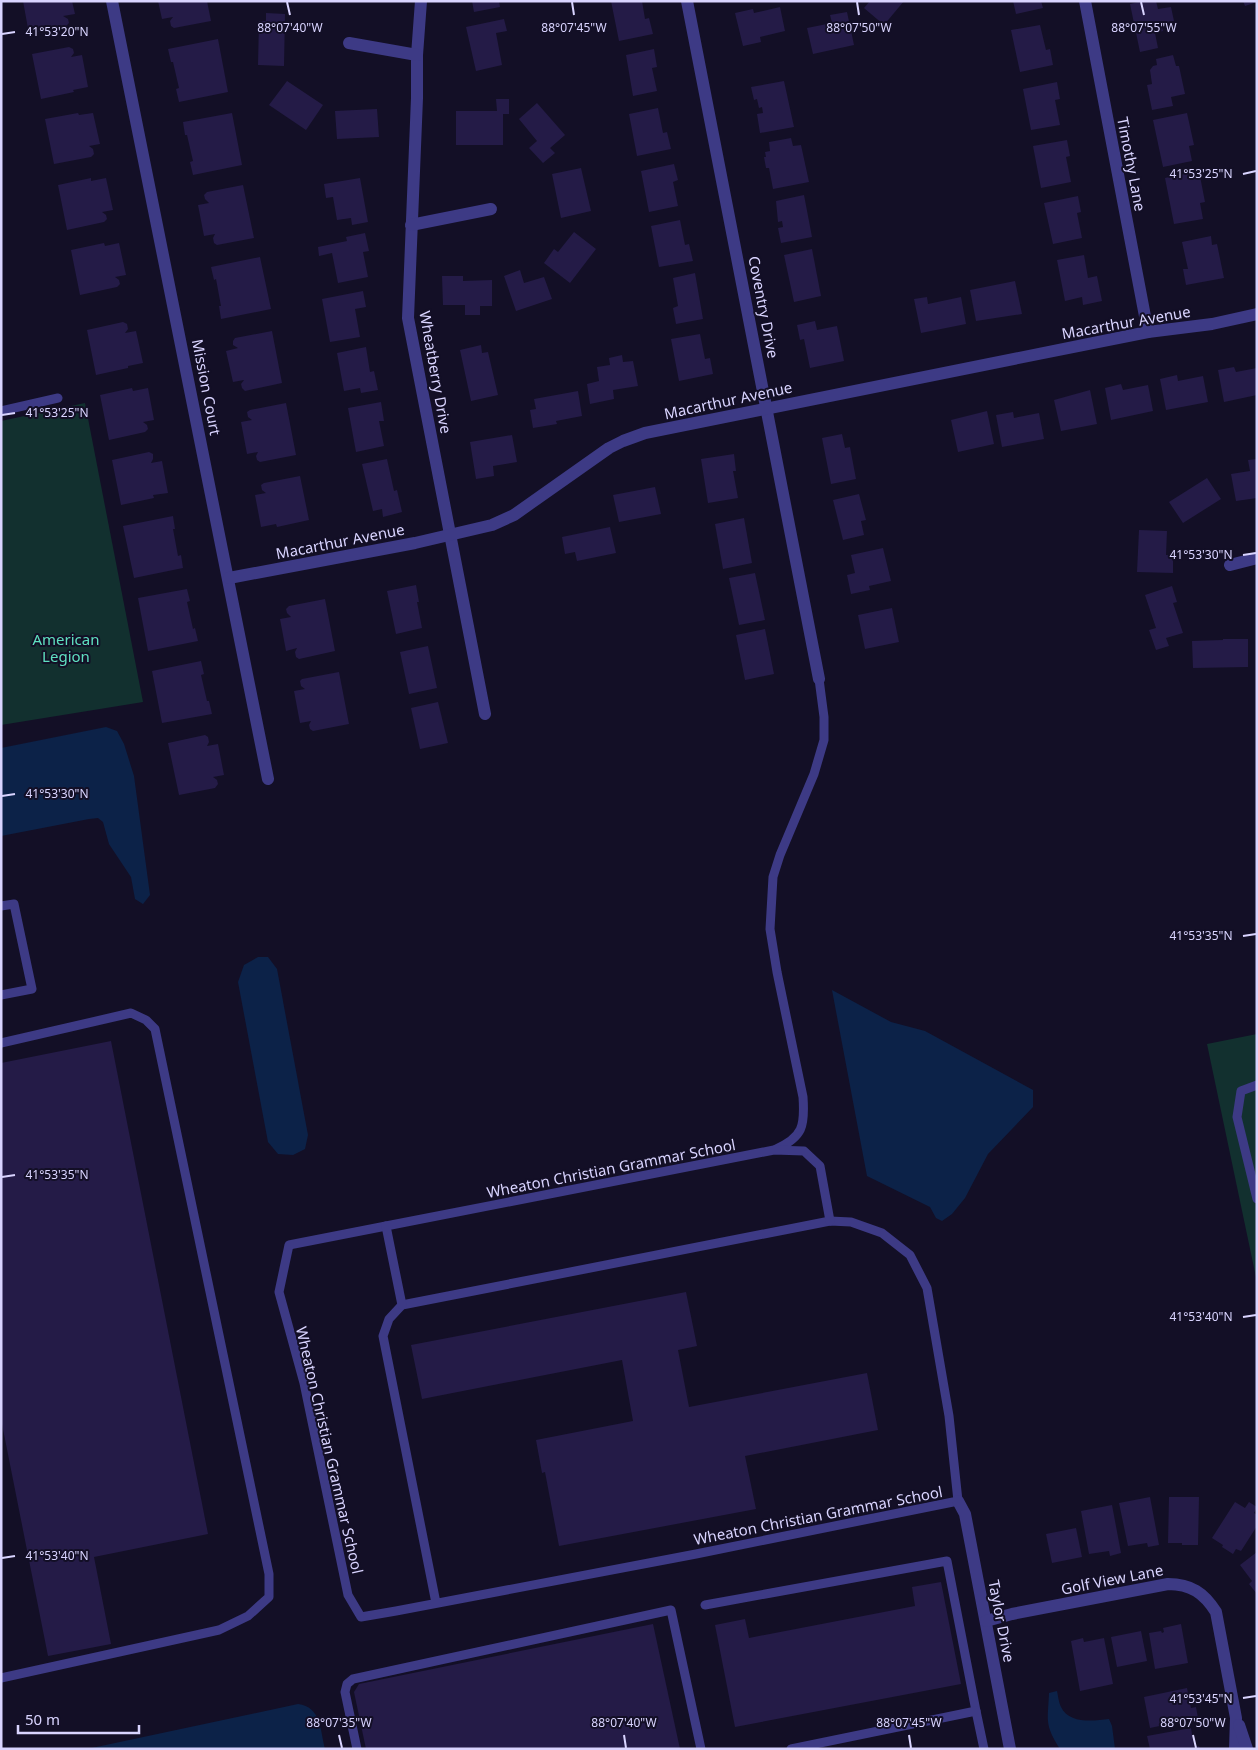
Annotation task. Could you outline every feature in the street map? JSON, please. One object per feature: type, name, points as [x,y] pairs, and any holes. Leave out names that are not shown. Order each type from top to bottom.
[{"type":"street","name":"Mission Court","points":[[112,1],[268,779]]},
{"type":"street","name":"Wheatberry Drive","points":[[421,1],[417,55],[417,98],[408,305],[409,325],[485,714]]},
{"type":"street","name":"Coventry Drive","points":[[687,1],[819,679]]},
{"type":"street","name":"Timothy Lane","points":[[1085,1],[1148,332]]},
{"type":"street","points":[[349,43],[417,55]]},
{"type":"street","points":[[411,225],[491,209]]},
{"type":"street","name":"Macarthur Avenue","points":[[229,578],[450,536],[492,525],[514,515],[590,461],[623,441],[645,433],[1148,332],[1212,324],[1257,314]]},
{"type":"street","points":[[1230,565],[1257,558]]},
{"type":"street","name":"Taylor Drive","points":[[958,1501],[965,1514],[1010,1749]]},
{"type":"street","name":"Golf View Lane","points":[[986,1621],[1012,1614],[1168,1584],[1191,1587],[1201,1593],[1216,1612],[1236,1718],[1235,1749]]},
{"type":"street","points":[[1236,1718],[1247,1749]]},
{"type":"lane","points":[[1,411],[58,398]]},
{"type":"lane","name":"Wheaton Christian Grammar School","points":[[774,1150],[791,1142],[801,1129],[804,1115],[803,1097],[770,929],[773,877],[814,774],[824,740],[824,717],[819,679]]},
{"type":"lane","points":[[1,906],[14,904],[32,989],[1,995]]},
{"type":"lane","points":[[1,1043],[131,1014],[146,1020],[155,1029],[269,1574],[269,1597],[248,1616],[219,1630],[1,1678]]},
{"type":"lane","points":[[1257,1085],[1241,1091],[1237,1117],[1257,1199]]},
{"type":"lane","name":"Wheaton Christian Grammar School","points":[[402,1305],[830,1222],[851,1222],[882,1234],[910,1255],[927,1288],[949,1416],[958,1501],[696,1554],[361,1617],[348,1596],[304,1383],[279,1292],[289,1245],[774,1150],[804,1151],[820,1166],[830,1222]]},
{"type":"lane","points":[[386,1226],[402,1305],[389,1319],[383,1336],[436,1603]]},
{"type":"lane","points":[[705,1605],[947,1561],[984,1749]]},
{"type":"lane","points":[[357,1749],[345,1692],[347,1684],[353,1679],[671,1610],[701,1749]]},
{"type":"lane","points":[[791,1749],[976,1711]]},
{"type":"green space","name":"American Legion","points":[[85,403],[143,702],[1,725],[1,421]]},
{"type":"green space","points":[[1257,1034],[1257,1282],[1207,1044]]},
{"type":"water","points":[[106,727],[117,731],[124,744],[134,776],[150,895],[143,904],[135,899],[131,877],[109,844],[103,822],[98,818],[1,836],[1,748]]},
{"type":"water","points":[[258,957],[268,957],[277,969],[308,1135],[305,1149],[293,1155],[278,1154],[268,1142],[238,982],[244,965]]},
{"type":"water","points":[[832,990],[891,1022],[925,1031],[1033,1090],[1033,1107],[988,1154],[965,1198],[952,1214],[942,1221],[936,1218],[930,1207],[867,1176]]},
{"type":"water","points":[[1057,1691],[1061,1707],[1075,1719],[1109,1719],[1112,1726],[1115,1749],[1060,1749],[1051,1734],[1048,1722],[1049,1693]]},
{"type":"water","points":[[298,1704],[306,1706],[315,1714],[325,1749],[87,1749]]},
{"type":"building","points":[[23,1],[72,1],[75,14],[63,16],[68,19],[69,23],[66,26],[29,34]]},
{"type":"building","points":[[158,1],[207,1],[211,21],[174,28],[171,26],[170,21],[173,17],[162,19]]},
{"type":"building","points":[[472,1],[499,1],[500,7],[474,12]]},
{"type":"building","points":[[611,1],[642,1],[645,19],[649,18],[653,34],[619,41]]},
{"type":"building","points":[[870,1],[904,1],[884,25],[864,8]]},
{"type":"building","points":[[1013,1],[1041,1],[1043,8],[1016,14]]},
{"type":"building","points":[[1156,1],[1158,9],[1171,7],[1174,21],[1161,23],[1163,31],[1155,33],[1158,48],[1140,52],[1130,4]]},
{"type":"building","points":[[1243,1],[1257,1],[1257,2],[1245,6]]},
{"type":"building","points":[[780,7],[785,31],[760,37],[761,42],[743,46],[735,13],[753,9],[754,13]]},
{"type":"building","points":[[847,12],[854,45],[813,54],[807,28],[832,23],[830,15]]},
{"type":"building","points":[[266,13],[285,14],[284,66],[258,65],[259,21],[266,21]]},
{"type":"building","points":[[504,19],[507,31],[496,33],[502,65],[476,71],[466,27]]},
{"type":"building","points":[[1040,25],[1046,50],[1050,49],[1053,65],[1020,72],[1011,30]]},
{"type":"building","points":[[218,39],[228,92],[179,102],[176,89],[179,88],[168,49]]},
{"type":"building","points":[[69,47],[73,49],[74,53],[71,57],[82,55],[88,87],[41,99],[32,54]]},
{"type":"building","points":[[654,49],[657,67],[652,68],[657,91],[633,96],[626,55]]},
{"type":"building","points":[[1173,55],[1176,66],[1179,66],[1185,94],[1171,97],[1173,106],[1152,110],[1147,85],[1152,84],[1150,70],[1153,66],[1157,65],[1156,59]]},
{"type":"building","points":[[287,81],[323,105],[306,130],[269,105]]},
{"type":"building","points":[[784,81],[794,127],[760,133],[757,114],[763,113],[762,107],[759,108],[757,99],[754,100],[751,87]]},
{"type":"building","points":[[1057,82],[1060,99],[1055,100],[1060,125],[1031,130],[1023,89]]},
{"type":"building","points":[[496,99],[509,99],[509,114],[503,114],[503,145],[456,145],[456,111],[497,111]]},
{"type":"building","points":[[537,103],[565,135],[550,148],[555,153],[543,163],[529,148],[537,141],[519,119]]},
{"type":"building","points":[[658,108],[663,133],[667,132],[671,149],[637,156],[629,114]]},
{"type":"building","points":[[377,109],[379,137],[337,139],[335,111]]},
{"type":"building","points":[[78,113],[79,115],[93,113],[100,144],[89,146],[93,149],[94,154],[91,157],[54,164],[45,119]]},
{"type":"building","points":[[232,113],[242,165],[193,175],[190,162],[193,161],[183,122]]},
{"type":"building","points":[[1187,113],[1194,145],[1189,146],[1192,161],[1163,167],[1153,120]]},
{"type":"building","points":[[791,138],[793,146],[801,145],[809,182],[773,189],[769,168],[766,168],[765,152],[770,151],[769,142]]},
{"type":"building","points":[[1067,140],[1070,156],[1066,157],[1071,182],[1041,188],[1033,146]]},
{"type":"building","points":[[674,164],[678,180],[673,182],[678,206],[649,212],[641,171]]},
{"type":"building","points":[[581,168],[591,211],[561,218],[552,174]]},
{"type":"building","points":[[1199,171],[1205,202],[1200,203],[1203,219],[1174,224],[1165,178]]},
{"type":"building","points":[[91,178],[91,181],[106,178],[113,210],[102,212],[106,215],[107,219],[104,222],[67,230],[58,185]]},
{"type":"building","points":[[360,178],[368,222],[352,225],[351,218],[337,220],[333,197],[326,198],[324,184]]},
{"type":"building","points":[[243,185],[254,238],[217,245],[214,243],[213,238],[215,234],[204,236],[198,205],[209,203],[204,195],[207,192]]},
{"type":"building","points":[[804,195],[812,237],[781,243],[778,228],[783,227],[782,221],[778,222],[776,201]]},
{"type":"building","points":[[1078,196],[1081,212],[1077,213],[1082,238],[1053,244],[1044,203]]},
{"type":"building","points":[[680,220],[685,245],[689,244],[693,261],[659,267],[651,226]]},
{"type":"building","points":[[574,232],[596,249],[570,283],[544,263],[554,249],[558,252]]},
{"type":"building","points":[[365,233],[369,251],[363,252],[368,277],[338,283],[332,253],[319,256],[318,247],[347,241],[346,237]]},
{"type":"building","points":[[1211,236],[1212,245],[1217,244],[1224,278],[1186,285],[1183,269],[1188,269],[1182,242]]},
{"type":"building","points":[[104,243],[105,246],[119,243],[126,275],[115,277],[119,280],[120,284],[117,287],[80,295],[71,250]]},
{"type":"building","points":[[812,249],[821,296],[794,302],[784,255]]},
{"type":"building","points":[[1084,255],[1088,278],[1097,276],[1102,301],[1083,305],[1082,297],[1065,301],[1057,260]]},
{"type":"building","points":[[260,257],[271,309],[221,319],[219,306],[221,306],[216,279],[214,280],[211,267]]},
{"type":"building","points":[[520,270],[524,283],[544,277],[552,299],[516,311],[504,276]]},
{"type":"building","points":[[695,273],[703,319],[676,324],[673,308],[678,306],[673,278]]},
{"type":"building","points":[[442,276],[463,276],[463,281],[492,280],[492,306],[480,306],[480,315],[465,315],[465,305],[443,305]]},
{"type":"building","points":[[1015,281],[1022,314],[976,321],[970,290]]},
{"type":"building","points":[[363,291],[366,307],[355,309],[360,337],[330,342],[322,299]]},
{"type":"building","points":[[927,297],[928,304],[961,297],[966,324],[921,333],[914,299]]},
{"type":"building","points":[[815,321],[817,330],[837,326],[844,361],[810,368],[804,339],[800,340],[797,325]]},
{"type":"building","points":[[123,322],[127,324],[128,329],[125,333],[136,331],[143,363],[96,375],[87,330]]},
{"type":"building","points":[[272,331],[282,383],[245,391],[241,384],[244,380],[233,382],[226,351],[238,348],[233,345],[235,338]]},
{"type":"building","points":[[700,334],[705,359],[710,358],[713,374],[679,381],[671,339]]},
{"type":"building","points":[[481,345],[482,353],[488,352],[498,395],[471,401],[460,350]]},
{"type":"building","points":[[366,347],[370,372],[374,371],[378,390],[361,393],[360,388],[344,391],[337,353]]},
{"type":"building","points":[[622,355],[623,362],[633,361],[638,386],[613,390],[614,399],[590,404],[587,384],[599,381],[597,367],[610,365],[609,358]]},
{"type":"building","points":[[1234,367],[1236,372],[1257,368],[1257,395],[1224,402],[1218,370]]},
{"type":"building","points":[[1177,375],[1178,381],[1203,376],[1208,402],[1166,410],[1160,379]]},
{"type":"building","points":[[1121,384],[1123,390],[1148,385],[1153,411],[1111,420],[1105,388]]},
{"type":"building","points":[[132,388],[133,391],[148,388],[154,420],[143,422],[147,425],[148,429],[145,432],[109,440],[100,395]]},
{"type":"building","points":[[1090,390],[1097,424],[1061,431],[1054,400]]},
{"type":"building","points":[[578,391],[582,416],[556,421],[557,424],[533,428],[530,410],[536,409],[534,399]]},
{"type":"building","points":[[381,402],[384,421],[379,421],[384,446],[356,452],[348,408]]},
{"type":"building","points":[[286,403],[296,455],[260,462],[256,456],[258,452],[247,454],[241,422],[252,420],[248,417],[247,412],[250,410]]},
{"type":"building","points":[[987,411],[994,444],[958,452],[951,420]]},
{"type":"building","points":[[1013,412],[1014,418],[1039,413],[1044,439],[1002,447],[996,415]]},
{"type":"building","points":[[842,434],[845,448],[850,447],[856,479],[831,484],[822,438]]},
{"type":"building","points":[[512,435],[517,462],[493,466],[494,476],[476,479],[470,442]]},
{"type":"building","points":[[149,452],[153,454],[151,463],[162,461],[168,493],[153,495],[154,498],[121,505],[112,460]]},
{"type":"building","points":[[734,454],[736,471],[733,471],[738,498],[708,503],[701,459]]},
{"type":"building","points":[[387,459],[394,491],[397,490],[402,512],[383,517],[382,509],[373,511],[362,464]]},
{"type":"building","points":[[1257,459],[1257,498],[1236,501],[1231,474],[1250,471],[1248,460]]},
{"type":"building","points":[[300,476],[309,520],[277,527],[276,524],[261,527],[255,495],[266,493],[262,490],[261,485]]},
{"type":"building","points":[[1207,478],[1221,499],[1183,523],[1169,502]]},
{"type":"building","points":[[655,487],[661,514],[619,522],[613,495]]},
{"type":"building","points":[[859,494],[866,520],[861,521],[864,535],[843,540],[833,500]]},
{"type":"building","points":[[173,516],[175,529],[173,529],[178,556],[181,555],[183,568],[134,578],[123,526]]},
{"type":"building","points":[[744,518],[752,563],[723,569],[715,524]]},
{"type":"building","points":[[610,527],[616,553],[577,561],[575,552],[565,554],[562,537]]},
{"type":"building","points":[[1139,530],[1167,531],[1166,555],[1173,555],[1173,573],[1137,572]]},
{"type":"building","points":[[883,548],[891,581],[869,586],[870,590],[851,594],[847,575],[855,573],[851,555]]},
{"type":"building","points":[[755,573],[765,620],[739,625],[729,578]]},
{"type":"building","points":[[416,585],[422,628],[396,634],[387,591]]},
{"type":"building","points":[[1172,586],[1177,602],[1173,603],[1183,633],[1166,638],[1169,646],[1156,650],[1149,630],[1156,628],[1145,595]]},
{"type":"building","points":[[187,589],[190,601],[187,602],[193,629],[195,628],[198,641],[148,651],[138,598]]},
{"type":"building","points":[[325,599],[335,651],[299,659],[296,657],[295,652],[297,648],[286,651],[280,619],[291,617],[286,609],[289,606]]},
{"type":"building","points":[[892,608],[899,642],[865,649],[858,615]]},
{"type":"building","points":[[765,629],[774,674],[745,680],[736,635]]},
{"type":"building","points":[[1248,639],[1248,667],[1193,668],[1192,641]]},
{"type":"building","points":[[428,646],[437,688],[409,694],[400,652]]},
{"type":"building","points":[[201,661],[204,674],[201,675],[212,714],[162,723],[152,671]]},
{"type":"building","points":[[339,672],[349,724],[313,731],[309,725],[311,721],[300,723],[294,691],[305,689],[301,686],[300,681],[302,679]]},
{"type":"building","points":[[438,702],[448,743],[420,749],[411,708]]},
{"type":"building","points":[[205,735],[208,737],[209,742],[207,746],[218,744],[224,775],[213,777],[217,780],[218,784],[215,788],[179,795],[168,743]]},
{"type":"building","points":[[111,1041],[208,1534],[94,1557],[111,1644],[48,1656],[1,1419],[1,1063]]},
{"type":"building","points":[[686,1292],[697,1346],[678,1350],[689,1407],[867,1373],[878,1430],[745,1456],[756,1509],[559,1546],[545,1472],[542,1473],[536,1440],[633,1421],[622,1360],[422,1399],[411,1345]]},
{"type":"building","points":[[1150,1497],[1159,1545],[1148,1547],[1147,1543],[1128,1546],[1119,1503]]},
{"type":"building","points":[[1169,1497],[1199,1497],[1198,1545],[1168,1543]]},
{"type":"building","points":[[1235,1502],[1245,1508],[1249,1502],[1257,1507],[1254,1513],[1257,1515],[1257,1526],[1241,1551],[1236,1549],[1233,1554],[1212,1538]]},
{"type":"building","points":[[1112,1505],[1121,1553],[1110,1556],[1109,1551],[1089,1554],[1081,1511]]},
{"type":"building","points":[[1076,1528],[1082,1557],[1052,1563],[1046,1534]]},
{"type":"building","points":[[1257,1552],[1257,1594],[1249,1584],[1252,1581],[1240,1565]]},
{"type":"building","points":[[941,1582],[961,1684],[735,1727],[715,1625],[745,1619],[749,1638],[915,1606],[912,1587]]},
{"type":"building","points":[[653,1624],[680,1749],[366,1749],[354,1692],[359,1684]]},
{"type":"building","points":[[1181,1624],[1188,1663],[1155,1669],[1149,1633],[1161,1631],[1162,1633],[1164,1632],[1163,1628]]},
{"type":"building","points":[[1141,1631],[1147,1661],[1117,1667],[1111,1637]]},
{"type":"building","points":[[1083,1638],[1084,1642],[1104,1638],[1113,1684],[1080,1691],[1071,1641]]},
{"type":"building","points":[[1187,1688],[1191,1708],[1196,1707],[1198,1718],[1150,1728],[1144,1697]]},
{"type":"building","points":[[1191,1728],[1194,1747],[1199,1746],[1200,1749],[1150,1749],[1147,1736]]}]
